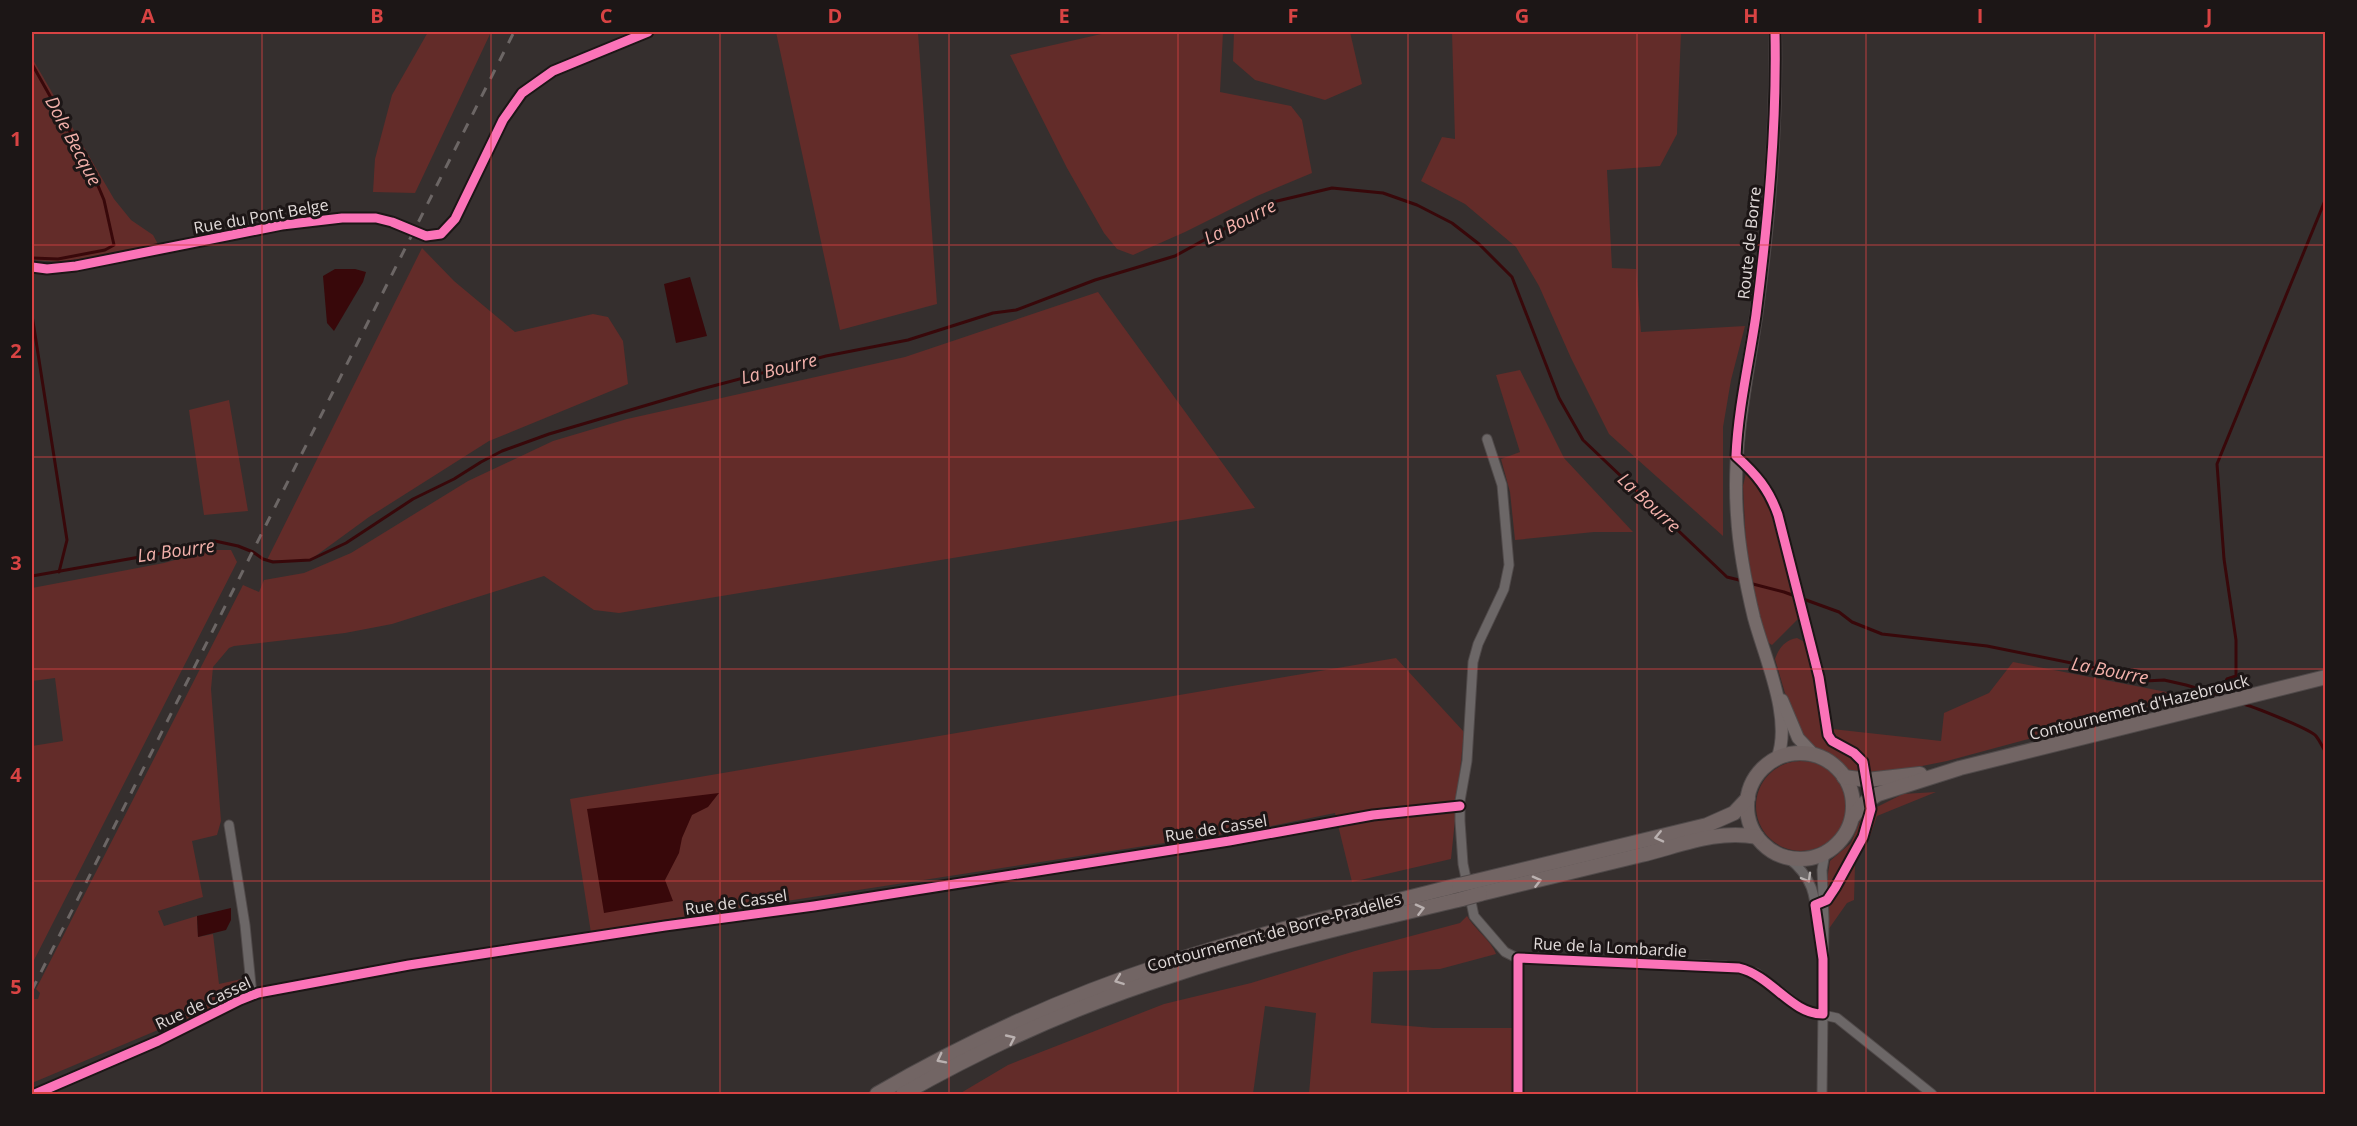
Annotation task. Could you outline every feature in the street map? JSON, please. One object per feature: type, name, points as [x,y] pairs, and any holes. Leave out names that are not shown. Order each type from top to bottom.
[{"type":"highway","name":"Contournement d'Hazebrouck","points":[[1852,818],[1863,804],[1878,794],[1960,768],[2325,677]]},
{"type":"highway","points":[[1478,888],[1707,825],[1734,813],[1748,798],[1756,778],[1763,769],[1776,759],[1792,754],[1814,755],[1828,762],[1844,777],[1852,799],[1852,818],[1844,837],[1825,853],[1805,859],[1788,858],[1773,852],[1757,837],[1749,818],[1748,798]]},
{"type":"highway","name":"Contournement d'Hazebrouck","points":[[1844,777],[1867,780],[1960,768]]},
{"type":"highway","points":[[877,1095],[988,1035],[1116,981],[1249,939],[1478,888],[1655,852],[1700,839],[1733,835],[1757,837]]},
{"type":"highway","name":"Contournement de Borre-Pradelles","points":[[903,1095],[1028,1031],[1142,986],[1274,945],[1460,892]]},
{"type":"main road","name":"Route de Borre","points":[[1770,671],[1744,573],[1737,517],[1736,456],[1742,393],[1757,307],[1771,176],[1775,32]]},
{"type":"main road","points":[[1770,671],[1798,738],[1814,755]]},
{"type":"main road","points":[[1770,671],[1782,728],[1782,742],[1776,759]]},
{"type":"street","name":"Rue du Pont Belge","points":[[32,267],[47,269],[76,266],[282,225],[342,218],[376,218],[398,224],[426,236],[441,234],[455,219],[503,120],[522,93],[553,71],[648,32]]},
{"type":"street","name":"Rue de la Lombardie","points":[[1486,439],[1503,492],[1509,565],[1504,589],[1478,644],[1473,662],[1467,761],[1460,806],[1462,858],[1473,912],[1479,924],[1505,952],[1518,958],[1739,968],[1761,976],[1805,1011],[1837,1018],[1932,1095]]},
{"type":"street","points":[[1736,456],[1758,477],[1772,499],[1798,591],[1821,686],[1827,728]]},
{"type":"street","name":"Rue de Cassel","points":[[35,1095],[158,1041],[252,995],[409,965],[814,906],[1174,850],[1373,815],[1460,806]]},
{"type":"street","name":"Rue de Cassel","points":[[229,825],[245,925],[252,995]]},
{"type":"street","points":[[1822,1095],[1824,919],[1822,870],[1825,853]]},
{"type":"street","points":[[1788,858],[1804,871],[1811,884],[1823,959]]},
{"type":"street","name":"Rue de la Lombardie","points":[[1518,958],[1518,1095]]},
{"type":"shaded area","points":[[428,32],[491,32],[415,193],[373,192],[375,159],[392,95]]},
{"type":"shaded area","points":[[776,32],[918,32],[937,304],[840,330]]},
{"type":"shaded area","points":[[1110,32],[1223,32],[1220,92],[1291,106],[1302,120],[1312,173],[1257,196],[1133,255],[1117,249],[1104,233],[1067,168],[1010,55]]},
{"type":"shaded area","points":[[1234,32],[1350,32],[1362,84],[1325,100],[1255,80],[1233,61]]},
{"type":"shaded area","points":[[1452,32],[1681,32],[1677,134],[1660,166],[1607,170],[1612,268],[1636,269],[1641,332],[1745,326],[1731,380],[1723,427],[1723,536],[1609,434],[1571,358],[1539,286],[1516,247],[1465,204],[1421,181],[1442,137],[1455,139]]},
{"type":"shaded area","points":[[32,58],[114,199],[131,220],[153,235],[159,246],[61,262],[32,260]]},
{"type":"shaded area","points":[[422,248],[454,281],[515,332],[593,314],[608,317],[623,341],[628,384],[489,441],[369,517],[310,560],[267,560]]},
{"type":"shaded area","points":[[335,269],[355,269],[366,272],[363,282],[334,331],[327,323],[323,276]]},
{"type":"shaded area","points":[[690,277],[707,336],[676,343],[664,284]]},
{"type":"shaded area","points":[[1098,292],[1255,508],[619,613],[594,610],[544,576],[392,624],[345,633],[229,648],[213,667],[211,689],[221,821],[217,835],[192,841],[203,897],[158,911],[164,926],[197,916],[198,937],[213,934],[219,984],[246,978],[229,1000],[202,1014],[177,1022],[32,1083],[32,999],[38,999],[40,993],[36,989],[243,585],[259,592],[264,580],[304,573],[351,553],[468,481],[553,441],[627,419],[905,357]]},
{"type":"shaded area","points":[[1520,370],[1564,458],[1633,532],[1594,532],[1515,540],[1510,492],[1501,459],[1520,452],[1496,375]]},
{"type":"shaded area","points":[[229,400],[248,511],[204,515],[189,410]]},
{"type":"shaded area","points":[[1746,473],[1766,496],[1770,506],[1800,617],[1772,645],[1767,642],[1747,567],[1743,486]]},
{"type":"shaded area","points":[[211,550],[231,550],[237,562],[32,964],[32,746],[63,741],[55,678],[32,681],[32,588],[164,563]]},
{"type":"shaded area","points":[[1797,638],[1803,641],[1807,648],[1823,728],[1941,741],[1944,713],[1989,693],[2013,662],[2187,696],[1947,761],[1897,771],[1852,773],[1826,755],[1809,747],[1785,693],[1775,659],[1783,645]]},
{"type":"shaded area","points":[[1396,658],[1464,732],[1451,859],[1352,882],[1335,813],[1262,828],[675,918],[591,933],[570,799]]},
{"type":"shaded area","points":[[1801,761],[1818,765],[1833,774],[1842,789],[1846,806],[1842,823],[1833,838],[1818,847],[1801,851],[1784,847],[1769,838],[1760,823],[1756,806],[1760,789],[1769,774],[1784,765]]},
{"type":"shaded area","points":[[1936,792],[1877,816],[1870,836],[1855,865],[1854,900],[1847,903],[1828,930],[1827,880],[1830,861],[1851,843],[1863,814],[1903,794]]},
{"type":"shaded area","points":[[719,793],[708,807],[692,815],[682,838],[679,853],[665,880],[673,901],[604,913],[587,809]]},
{"type":"shaded area","points":[[231,908],[231,920],[226,930],[198,937],[197,916]]},
{"type":"shaded area","points":[[1467,916],[1491,944],[1496,954],[1440,969],[1373,972],[1371,1023],[1434,1028],[1516,1028],[1515,1094],[1309,1094],[1316,1013],[1265,1006],[1253,1094],[959,1094],[1008,1065],[1164,1004],[1251,983],[1355,951],[1460,923]]},
{"type":"waterway","name":"Dole Becque","points":[[32,64],[91,169],[104,200],[114,245],[105,250],[58,259],[32,258]]},
{"type":"waterway","name":"La Bourre","points":[[32,576],[191,548],[215,541],[238,546],[273,562],[310,560],[346,543],[413,499],[454,479],[502,451],[549,434],[698,390],[826,356],[908,340],[993,313],[1016,310],[1095,280],[1175,256],[1273,202],[1332,188],[1383,193],[1417,205],[1452,223],[1479,244],[1512,277],[1559,398],[1583,440],[1727,577],[1743,581]]},
{"type":"waterway","points":[[2220,694],[2227,679],[2236,676],[2236,640],[2224,559],[2217,464],[2326,198]]},
{"type":"waterway","name":"Dole Becque","points":[[32,315],[67,540],[59,572]]},
{"type":"waterway","name":"La Bourre","points":[[1749,583],[1784,592],[1839,612],[1852,622],[1882,634],[1987,646],[2101,669],[2145,681],[2164,680],[2226,697]]},
{"type":"waterway","name":"La Bourre","points":[[2240,703],[2312,733],[2326,753]]},
{"type":"railway","points":[[32,990],[514,32]]},
{"type":"cycle path","points":[[32,267],[47,269],[76,266],[282,225],[342,218],[376,218],[426,236],[441,234],[455,219],[503,120],[522,93],[553,71],[648,32]]},
{"type":"cycle path","points":[[1518,1094],[1518,958],[1739,968],[1762,979],[1801,1008],[1823,1014],[1823,959],[1815,905],[1827,900],[1835,888],[1863,837],[1871,809],[1863,762],[1854,753],[1832,741],[1828,735],[1819,677],[1778,515],[1761,482],[1736,456],[1741,403],[1756,315],[1768,209],[1775,103],[1775,32]]},
{"type":"cycle path","points":[[35,1094],[158,1041],[258,993],[409,965],[814,906],[1229,841],[1373,815],[1460,806]]}]
